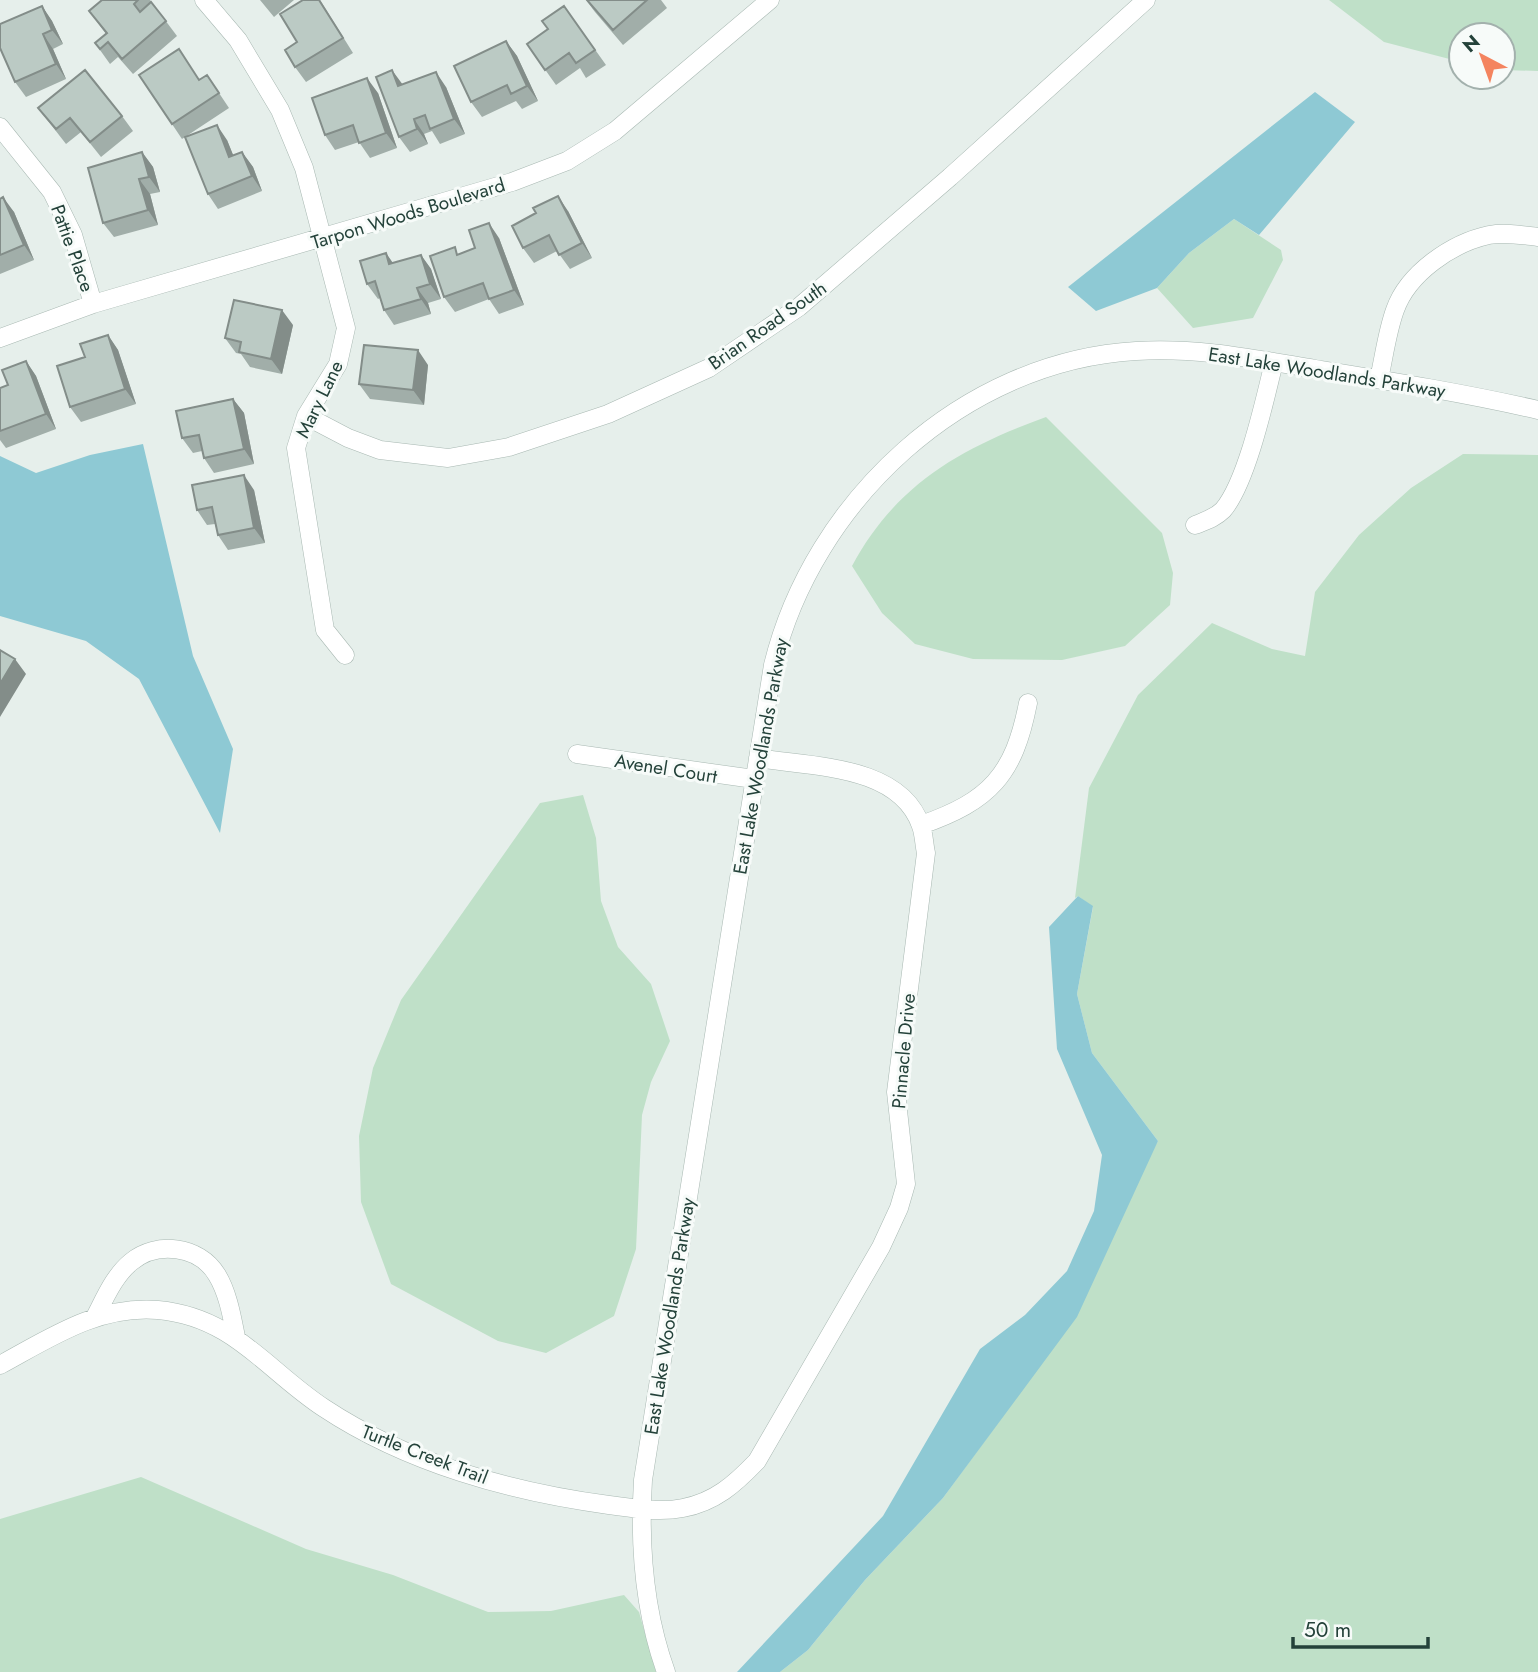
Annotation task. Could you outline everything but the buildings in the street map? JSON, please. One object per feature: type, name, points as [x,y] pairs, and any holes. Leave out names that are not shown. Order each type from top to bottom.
[{"type":"street","name":"Mary Lane","points":[[204,0],[238,40],[280,110],[304,168],[346,328],[338,364],[306,416],[296,448],[325,630],[345,655]]},
{"type":"street","name":"Tarpon Woods Boulevard","points":[[0,338],[93,304],[323,239],[512,182],[567,162],[615,131],[770,0]]},
{"type":"street","name":"Brian Road South","points":[[306,416],[348,438],[380,450],[449,458],[509,447],[608,414],[709,368],[799,307],[960,168],[1146,0]]},
{"type":"street","name":"Pattie Place","points":[[0,127],[52,192],[77,248],[93,304]]},
{"type":"street","points":[[1379,379],[1395,310],[1404,294],[1432,263],[1461,245],[1492,234],[1538,237]]},
{"type":"street","name":"East Lake Woodlands Parkway","points":[[666,1672],[651,1623],[641,1509],[643,1480],[754,779],[779,639],[806,574],[830,532],[856,498],[914,443],[951,415],[989,394],[1060,364],[1132,351],[1211,351],[1379,379],[1538,410]]},
{"type":"street","points":[[1195,525],[1212,519],[1230,499],[1254,436],[1274,362]]},
{"type":"street","points":[[758,758],[863,775],[889,787],[909,806],[921,825],[960,810],[995,783],[1020,742],[1028,703]]},
{"type":"street","name":"Avenel Court","points":[[577,754],[754,779]]},
{"type":"street","name":"Pinnacle Drive","points":[[641,1509],[680,1509],[704,1502],[736,1483],[757,1461],[881,1247],[899,1208],[906,1184],[896,1092],[926,853],[921,825]]},
{"type":"street","points":[[95,1317],[109,1289],[130,1262],[143,1254],[169,1247],[188,1252],[211,1266],[223,1287],[236,1338]]},
{"type":"street","name":"Turtle Creek Trail","points":[[0,1365],[95,1317],[120,1310],[158,1310],[215,1327],[236,1338],[324,1408],[372,1436],[474,1476],[555,1497],[641,1509]]},
{"type":"green space","points":[[1329,0],[1538,0],[1538,71],[1517,70],[1517,21],[1447,21],[1447,58],[1384,42]]},
{"type":"green space","points":[[1234,219],[1281,250],[1283,260],[1253,318],[1193,328],[1157,288],[1189,253]]},
{"type":"green space","points":[[1046,417],[1162,533],[1173,573],[1170,605],[1125,646],[1062,660],[973,659],[915,644],[882,613],[852,566],[869,537],[889,512],[934,472],[986,442]]},
{"type":"green space","points":[[1463,454],[1538,455],[1538,1672],[780,1672],[808,1650],[865,1580],[943,1498],[1008,1409],[1158,1141],[1092,1053],[1077,994],[1093,907],[1078,896],[1075,898],[1089,788],[1138,695],[1212,623],[1272,649],[1305,656],[1315,592],[1359,535],[1411,488]]},
{"type":"green space","points":[[583,795],[596,838],[601,901],[618,947],[651,984],[670,1041],[651,1082],[642,1115],[636,1249],[614,1316],[546,1353],[498,1341],[391,1284],[361,1202],[359,1136],[373,1068],[401,1000],[540,803]]},
{"type":"green space","points":[[141,1477],[306,1549],[393,1575],[488,1612],[551,1611],[624,1595],[639,1612],[656,1672],[0,1672],[0,1519]]},
{"type":"water","points":[[1315,92],[1355,122],[1259,235],[1234,219],[1189,253],[1157,288],[1096,311],[1068,287]]},
{"type":"water","points":[[143,444],[193,656],[233,749],[220,833],[139,679],[86,641],[0,616],[0,456],[36,473],[90,455]]},
{"type":"water","points":[[1078,896],[1093,906],[1077,994],[1092,1053],[1158,1141],[1077,1317],[943,1498],[865,1580],[808,1650],[780,1672],[737,1672],[883,1516],[980,1349],[1025,1315],[1067,1271],[1094,1211],[1102,1155],[1057,1049],[1049,927]]}]
